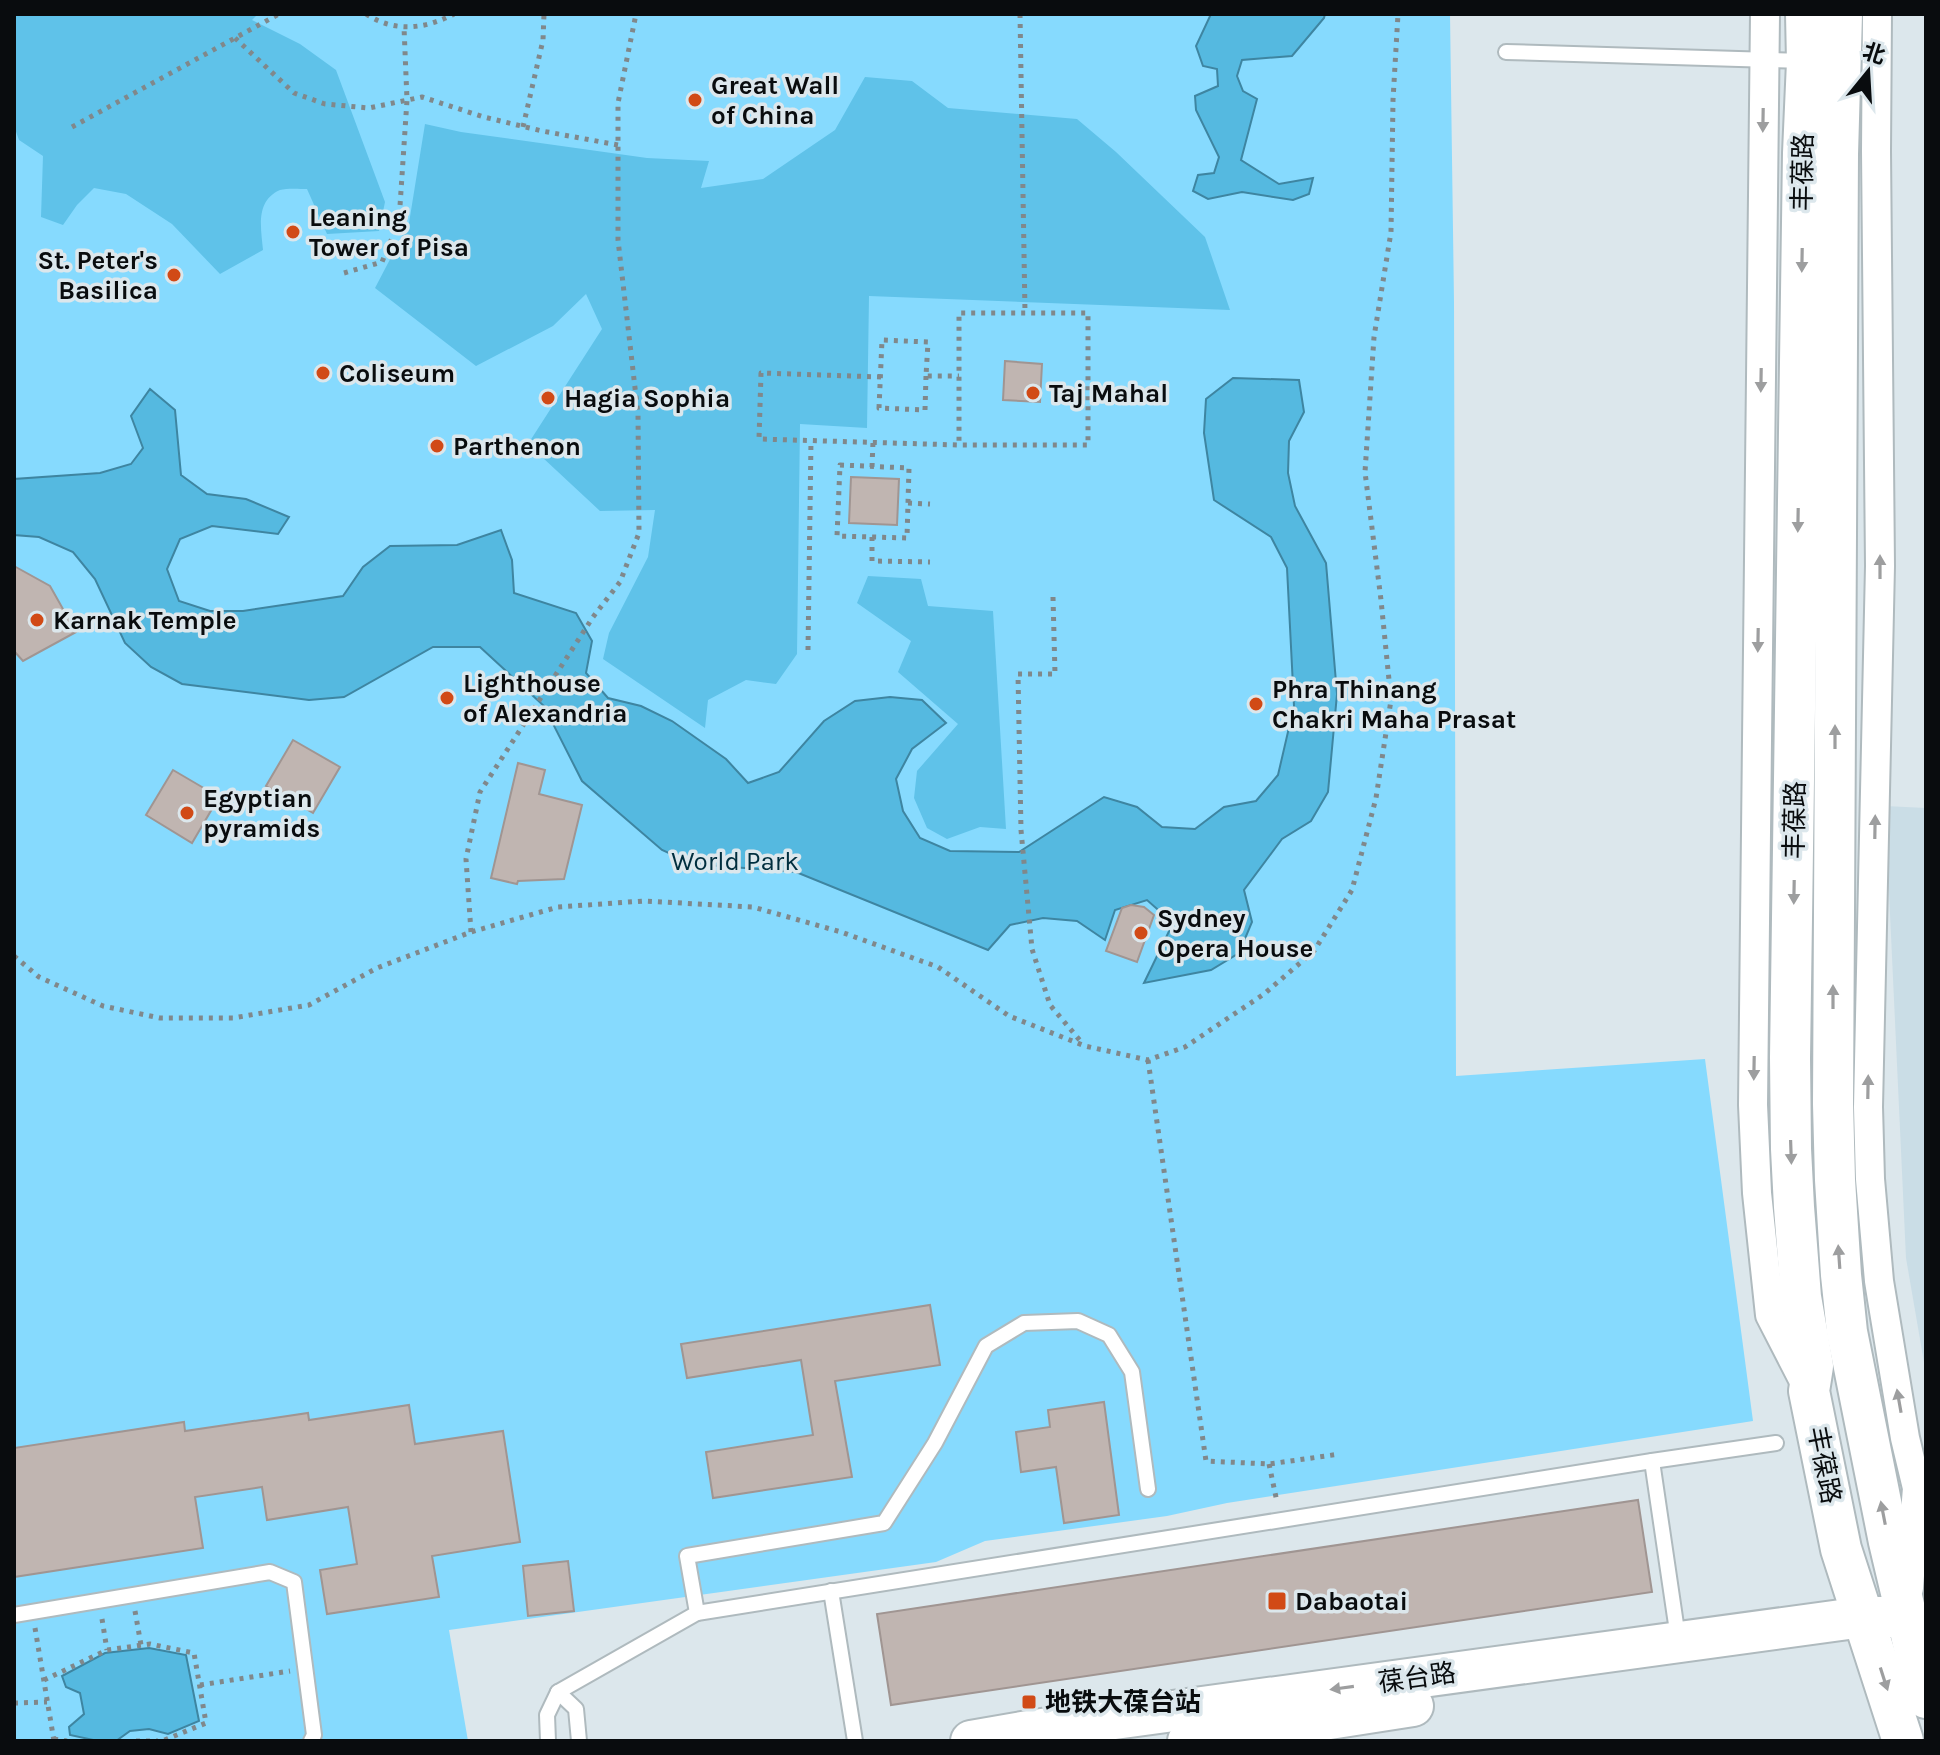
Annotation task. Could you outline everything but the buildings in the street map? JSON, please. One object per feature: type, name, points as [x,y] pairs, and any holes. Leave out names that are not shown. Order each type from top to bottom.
[{"type":"main road","name":"丰葆路","points":[[1806,14],[1841,63]]},
{"type":"main road","name":"丰葆路","points":[[1842,14],[1838,169],[1835,1180],[1847,1332],[1889,1542],[1916,1614],[1926,1698]]},
{"type":"main road","name":"丰葆路","points":[[1841,63],[1803,153],[1791,1149],[1801,1297],[1813,1366],[1809,1391],[1841,1549],[1903,1741]]},
{"type":"main road","name":"葆台路","points":[[1188,1741],[1866,1627],[1916,1614]]},
{"type":"main road","name":"葆台路","points":[[971,1741],[1679,1643],[1866,1627]]},
{"type":"street","points":[[1765,14],[1753,1105],[1757,1193],[1770,1315],[1809,1391]]},
{"type":"street","points":[[1841,63],[1877,14]]},
{"type":"lane","points":[[1506,52],[1841,63]]},
{"type":"lane","points":[[697,1613],[687,1556],[884,1523],[935,1443],[986,1346],[1024,1323],[1078,1321],[1109,1335],[1132,1372],[1148,1489]]},
{"type":"lane","points":[[548,1741],[547,1715],[558,1692],[697,1613],[1776,1443]]},
{"type":"lane","points":[[1652,1461],[1679,1643]]},
{"type":"lane","points":[[14,1615],[270,1572],[294,1582],[314,1735],[311,1741]]},
{"type":"lane","points":[[831,1591],[855,1741]]},
{"type":"lane","points":[[558,1692],[576,1709],[579,1741]]},
{"type":"path","points":[[72,127],[279,14]]},
{"type":"path","points":[[366,14],[376,20],[404,27],[433,24],[454,14]]},
{"type":"path","points":[[523,127],[543,40],[544,14]]},
{"type":"path","points":[[471,932],[466,859],[480,792],[593,617],[620,582],[639,533],[638,414],[618,240],[618,103],[636,14]]},
{"type":"path","points":[[1020,14],[1025,313]]},
{"type":"path","points":[[14,956],[39,977],[103,1006],[160,1018],[233,1018],[309,1005],[377,968],[471,932],[558,907],[644,901],[753,907],[841,932],[938,967],[1009,1016],[1085,1046],[1148,1060],[1185,1047],[1264,994],[1314,951],[1352,890],[1376,798],[1391,700],[1365,472],[1374,337],[1391,232],[1398,14]]},
{"type":"path","points":[[344,273],[382,262],[399,221],[407,100],[404,27]]},
{"type":"path","points":[[235,38],[294,93],[325,104],[369,108],[422,97],[523,127],[618,145]]},
{"type":"path","points":[[881,377],[761,373],[759,439],[959,445],[1088,445],[1088,313],[959,313],[959,445]]},
{"type":"path","points":[[882,340],[928,342],[926,376],[925,410],[879,408],[882,340]]},
{"type":"path","points":[[926,376],[959,376]]},
{"type":"path","points":[[808,650],[811,440]]},
{"type":"path","points":[[872,467],[873,442]]},
{"type":"path","points":[[840,465],[872,467],[909,468],[907,538],[837,536],[840,465]]},
{"type":"path","points":[[908,503],[930,504]]},
{"type":"path","points":[[872,537],[872,561],[930,562]]},
{"type":"path","points":[[1053,597],[1055,674],[1018,674],[1021,830],[1032,949],[1050,1005],[1085,1046]]},
{"type":"path","points":[[1148,1060],[1206,1461],[1269,1464],[1340,1454]]},
{"type":"path","points":[[1269,1464],[1281,1520]]},
{"type":"path","points":[[132,1595],[141,1645]]},
{"type":"path","points":[[99,1601],[107,1650]]},
{"type":"path","points":[[32,1612],[54,1740],[67,1741]]},
{"type":"path","points":[[44,1680],[107,1650],[150,1644],[194,1653],[206,1723],[160,1741],[136,1741]]},
{"type":"path","points":[[200,1685],[305,1669]]},
{"type":"path","points":[[14,1703],[47,1702]]},
{"type":"shaded area","points":[[14,14],[258,14],[252,20],[300,44],[336,70],[385,202],[379,231],[327,234],[307,189],[280,190],[263,208],[263,250],[220,274],[172,224],[126,194],[94,188],[63,225],[41,217],[43,156],[19,140],[14,126]]},
{"type":"shaded area","points":[[1211,14],[1325,14],[1292,56],[1242,60],[1237,76],[1243,91],[1257,99],[1241,160],[1279,184],[1313,178],[1309,194],[1293,200],[1242,192],[1208,199],[1193,191],[1198,175],[1214,173],[1219,157],[1196,110],[1195,96],[1218,86],[1217,69],[1203,66],[1196,46]]},
{"type":"shaded area","points":[[865,77],[912,81],[948,108],[1077,119],[1205,237],[1230,310],[869,296],[867,428],[800,424],[797,654],[776,684],[746,680],[708,700],[705,728],[603,659],[609,633],[648,557],[655,510],[600,511],[528,444],[602,329],[586,294],[553,326],[476,366],[375,288],[409,223],[425,124],[461,132],[647,158],[709,161],[701,188],[763,179],[835,130]]},
{"type":"shaded area","points":[[1233,378],[1299,380],[1304,412],[1289,441],[1288,473],[1295,506],[1326,563],[1337,694],[1328,792],[1311,821],[1282,839],[1244,890],[1252,922],[1239,953],[1211,970],[1144,983],[1173,923],[1147,900],[1115,910],[1105,940],[1077,921],[1043,918],[1010,925],[988,950],[796,872],[693,864],[662,850],[582,781],[544,706],[480,647],[433,647],[344,697],[309,700],[182,684],[151,667],[125,643],[95,579],[73,552],[39,537],[14,535],[14,479],[100,473],[131,464],[143,448],[131,416],[150,389],[175,410],[181,475],[207,494],[246,499],[289,517],[278,534],[212,526],[180,539],[167,569],[179,601],[210,611],[243,611],[343,596],[363,567],[390,546],[457,545],[501,530],[512,560],[514,593],[576,613],[592,641],[586,673],[608,698],[641,706],[672,721],[726,759],[748,783],[779,772],[824,721],[855,701],[890,697],[922,700],[946,723],[912,749],[896,779],[903,811],[920,838],[950,851],[1019,852],[1104,797],[1137,807],[1162,827],[1195,829],[1224,807],[1256,801],[1278,775],[1294,706],[1287,568],[1271,537],[1214,500],[1204,433],[1206,399]]},
{"type":"shaded area","points":[[868,576],[921,579],[928,606],[993,611],[1006,829],[980,827],[947,839],[927,828],[914,798],[917,771],[958,724],[898,672],[911,641],[857,603]]},
{"type":"shaded area","points":[[1885,806],[1926,808],[1926,1374],[1906,1258]]},
{"type":"shaded area","points":[[149,1648],[186,1655],[199,1721],[168,1734],[149,1729],[130,1731],[116,1741],[70,1735],[69,1727],[84,1714],[80,1693],[66,1687],[62,1676],[105,1653]]},
{"type":"green space","name":"World Park","points":[[14,14],[1450,14],[1456,1076],[1705,1059],[1753,1421],[1227,1503],[1167,1516],[985,1541],[936,1562],[449,1630],[468,1741],[14,1741]]},
{"type":"place","name":"Great Wall of China","points":[[695,100]]},
{"type":"place","name":"Leaning Tower of Pisa","points":[[293,232]]},
{"type":"place","name":"St. Peter's Basilica","points":[[174,275]]},
{"type":"place","name":"Coliseum","points":[[323,373]]},
{"type":"place","name":"Taj Mahal","points":[[1033,393]]},
{"type":"place","name":"Hagia Sophia","points":[[548,398]]},
{"type":"place","name":"Parthenon","points":[[437,446]]},
{"type":"place","name":"Karnak Temple","points":[[37,620]]},
{"type":"place","name":"Lighthouse of Alexandria","points":[[447,698]]},
{"type":"place","name":"Phra Thinang Chakri Maha Prasat","points":[[1256,704]]},
{"type":"place","name":"Egyptian pyramids","points":[[187,813]]},
{"type":"place","name":"Sydney Opera House","points":[[1141,933]]},
{"type":"place","name":"Dabaotai","points":[[1277,1601]]},
{"type":"place","name":"地铁大葆台站","points":[[1029,1702]]}]
